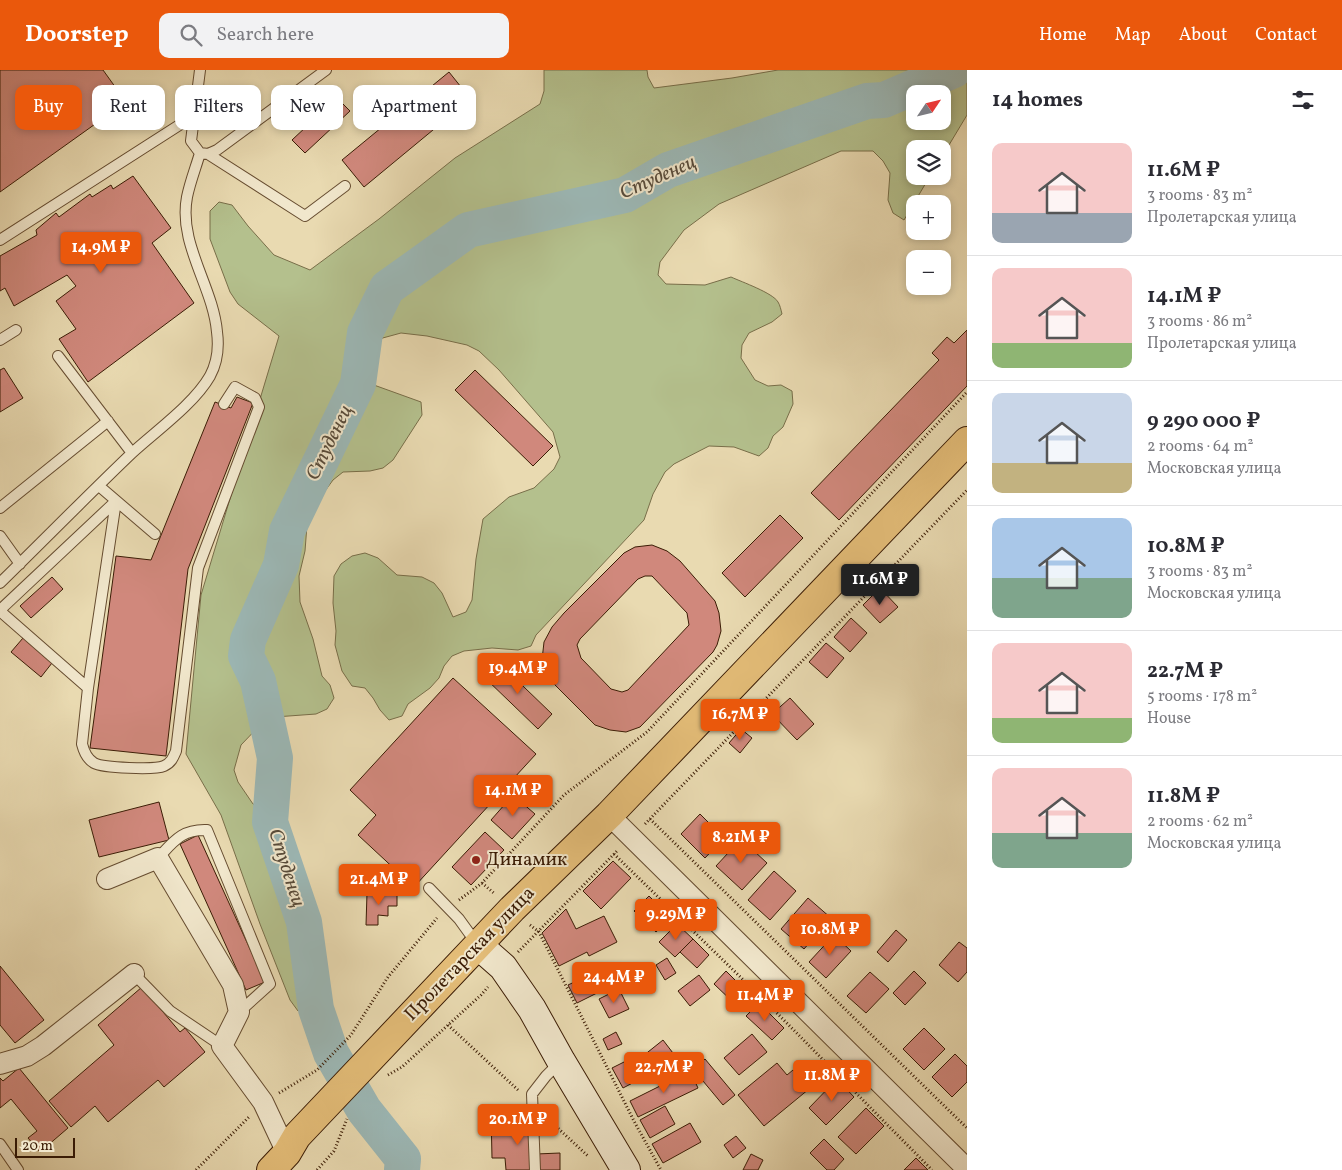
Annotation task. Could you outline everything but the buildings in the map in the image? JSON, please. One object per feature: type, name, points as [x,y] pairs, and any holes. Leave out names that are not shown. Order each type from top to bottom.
[{"type":"main road","name":"Пролетарская улица","points":[[285,1153],[381,1065],[478,945],[512,909],[609,815],[967,441]]},
{"type":"street","points":[[609,815],[967,1169]]},
{"type":"street","points":[[107,879],[158,858],[233,985],[239,1012],[222,1046],[263,1102],[285,1153]]},
{"type":"street","points":[[478,945],[503,967],[532,1009],[626,1170]]},
{"type":"street","points":[[0,1064],[27,1056],[42,1046],[134,974]]},
{"type":"lane","points":[[198,85],[200,70]]},
{"type":"lane","points":[[204,154],[217,150],[326,70]]},
{"type":"lane","points":[[0,240],[175,128]]},
{"type":"lane","points":[[193,130],[191,141],[204,154],[305,216],[345,186]]},
{"type":"lane","points":[[0,583],[132,453],[182,408],[202,387],[210,375],[218,348],[214,310],[190,241],[186,210],[187,197],[204,154]]},
{"type":"lane","points":[[0,340],[16,330]]},
{"type":"lane","points":[[58,356],[132,453]]},
{"type":"lane","points":[[116,501],[88,688],[82,744],[88,758],[102,766],[161,767],[170,762],[176,751],[198,568],[259,407],[255,398],[235,387],[224,404]]},
{"type":"lane","points":[[0,508],[108,421]]},
{"type":"lane","points":[[99,486],[155,534]]},
{"type":"lane","points":[[88,688],[0,610],[116,501]]},
{"type":"lane","points":[[0,536],[20,564]]},
{"type":"lane","points":[[158,858],[176,839],[195,829],[207,830],[270,984],[239,1012]]},
{"type":"lane","points":[[430,888],[449,907],[478,945]]},
{"type":"lane","points":[[134,974],[170,1011],[222,1046]]},
{"type":"lane","points":[[535,1170],[532,1094],[561,1061]]},
{"type":"lane","points":[[0,1144],[18,1170]]},
{"type":"path","points":[[317,1070],[351,1035],[388,977],[441,913],[482,883],[564,795],[647,732],[967,392]]},
{"type":"path","points":[[967,490],[650,819],[967,1128]]},
{"type":"path","points":[[381,1065],[402,1067],[482,995],[503,967],[614,854],[764,1000],[932,1170]]},
{"type":"path","points":[[539,932],[634,1124],[661,1170]]},
{"type":"path","points":[[317,1170],[334,1151],[348,1116]]},
{"type":"green space","points":[[544,70],[647,70],[648,77],[654,88],[778,70],[967,70],[967,115],[951,142],[951,140],[906,140],[906,185],[925,185],[919,195],[906,195],[906,217],[904,220],[893,213],[888,200],[890,173],[883,161],[873,151],[841,151],[719,204],[684,230],[660,262],[658,275],[666,284],[705,285],[731,277],[764,291],[779,303],[782,314],[772,322],[749,333],[742,345],[741,358],[755,380],[768,386],[781,385],[792,391],[793,404],[783,427],[773,436],[768,448],[759,456],[734,447],[709,446],[674,464],[665,472],[653,494],[644,520],[536,635],[531,646],[518,650],[492,648],[464,651],[452,656],[444,666],[439,678],[430,688],[408,704],[402,716],[389,720],[365,688],[352,686],[342,671],[335,645],[336,631],[333,603],[334,576],[341,564],[352,556],[365,553],[378,558],[397,575],[422,577],[434,583],[442,593],[453,617],[466,612],[472,600],[476,559],[483,519],[509,497],[534,488],[554,469],[560,457],[553,432],[499,370],[479,351],[467,345],[427,336],[401,333],[357,345],[352,363],[360,380],[421,402],[422,415],[393,460],[383,468],[370,471],[343,472],[333,480],[317,502],[307,525],[305,551],[299,576],[300,602],[313,639],[322,676],[330,685],[334,698],[327,709],[316,714],[275,717],[263,722],[241,745],[234,770],[238,782],[253,804],[266,810],[284,829],[289,842],[301,952],[309,1003],[298,1011],[290,1000],[260,924],[221,815],[186,754],[201,595],[279,336],[238,304],[230,292],[210,239],[210,211],[219,202],[232,205],[274,255],[310,270],[379,219],[455,158],[540,104],[544,91]]},
{"type":"waterway","name":"Студенец","points":[[402,1170],[403,1159],[364,1110],[331,1053],[316,1009],[304,922],[270,822],[275,758],[258,681],[246,656],[248,640],[281,565],[287,531],[358,384],[365,333],[387,288],[468,230],[625,195],[668,170],[867,101],[884,100],[954,70]]},
{"type":"place","name":"Динамик","points":[[476,860]]}]
